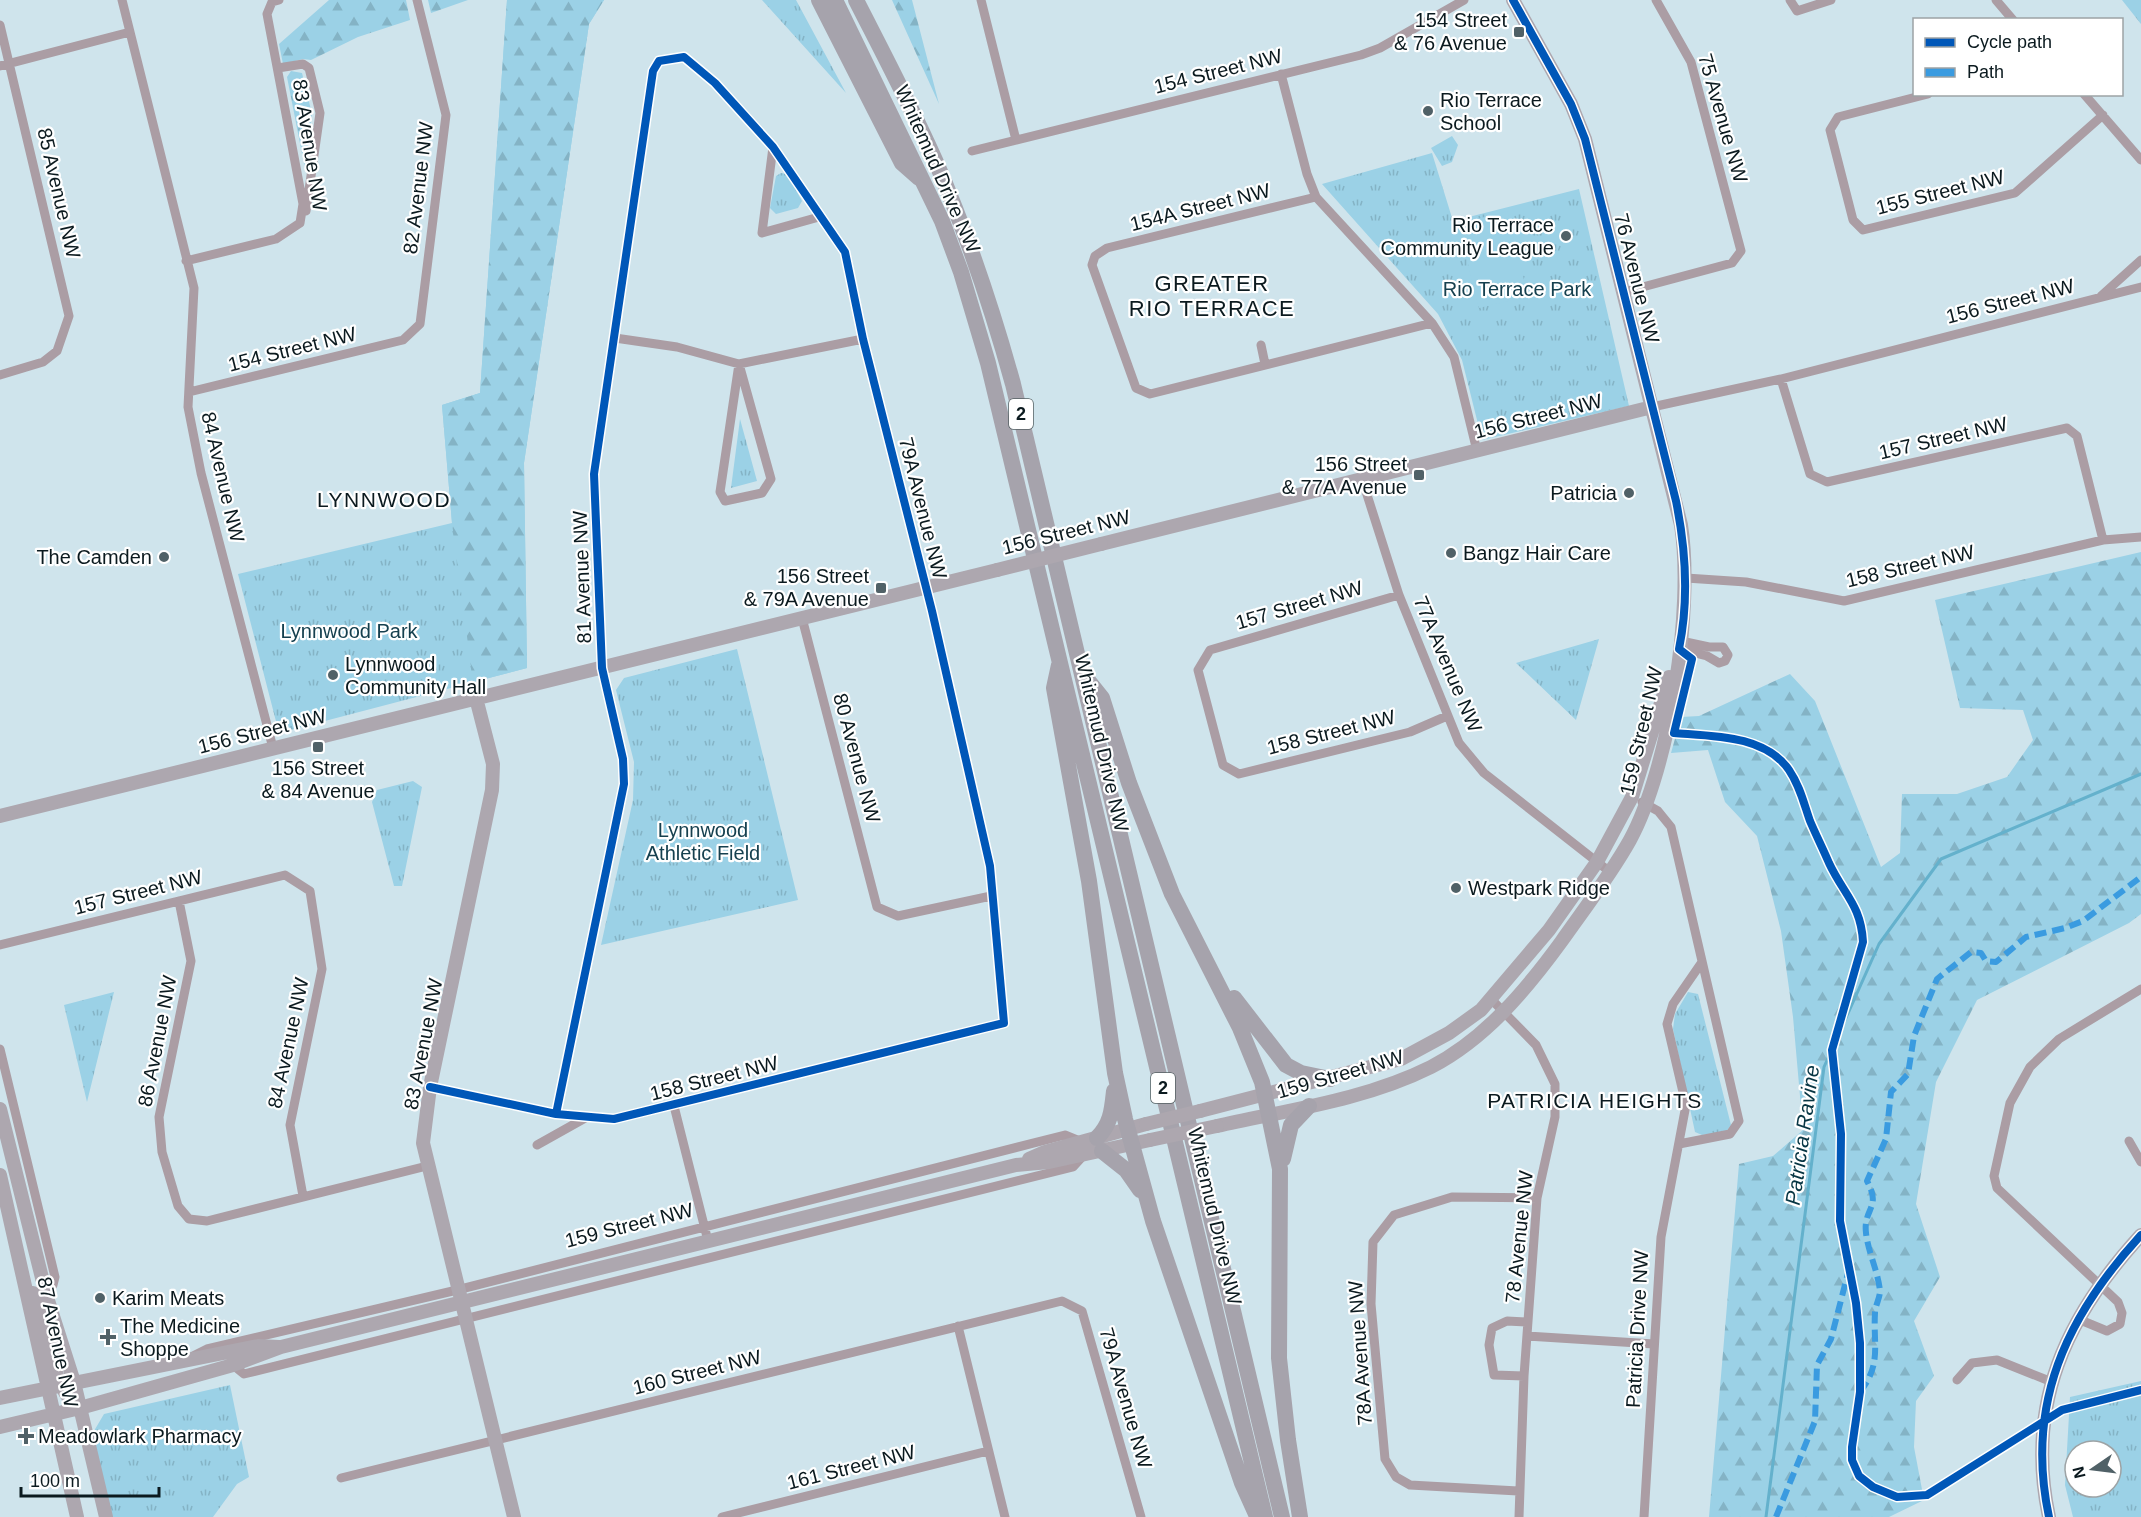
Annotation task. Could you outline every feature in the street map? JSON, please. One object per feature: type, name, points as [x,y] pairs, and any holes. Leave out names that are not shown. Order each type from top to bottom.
[{"type":"highway","points":[[819,0],[902,163],[926,184]]},
{"type":"highway","name":"Whitemud Drive NW","points":[[835,0],[926,184],[961,272],[988,363],[1265,1517]]},
{"type":"highway","name":"Whitemud Drive NW","points":[[856,0],[936,161],[992,310],[1013,384],[1282,1517]]},
{"type":"highway","points":[[1060,658],[1054,688],[1094,913],[1115,1072],[1153,1221],[1242,1483],[1257,1517]]},
{"type":"highway","points":[[1083,674],[1102,698],[1149,840],[1186,922],[1240,1028],[1271,1114],[1280,1169],[1279,1358],[1288,1440],[1300,1517]]},
{"type":"highway","points":[[1186,922],[1236,1002],[1275,1054],[1286,1065],[1301,1073],[1330,1079]]},
{"type":"highway","points":[[1115,1072],[1107,1128],[1092,1146],[1136,1181],[1153,1221]]},
{"type":"highway","points":[[1280,1169],[1291,1125],[1309,1106]]},
{"type":"street","name":"84 Avenue NW","points":[[122,0],[194,288],[188,407],[201,473],[273,748]]},
{"type":"street","name":"82 Avenue NW","points":[[403,340],[420,324],[446,115],[417,0]]},
{"type":"street","points":[[981,0],[1016,140]]},
{"type":"street","name":"154 Street NW","points":[[972,151],[1370,52],[1464,0]]},
{"type":"street","name":"76 Avenue NW","points":[[1513,0],[1571,104],[1580,127],[1624,292],[1681,525],[1686,578]]},
{"type":"street","name":"75 Avenue NW","points":[[1624,292],[1732,263],[1742,251],[1691,62],[1656,0]]},
{"type":"street","points":[[1790,0],[1797,11],[1831,0]]},
{"type":"street","points":[[1996,0],[2011,18]]},
{"type":"street","name":"83 Avenue NW","points":[[276,1],[267,14],[303,204],[300,223]]},
{"type":"street","name":"85 Avenue NW","points":[[0,25],[5,65],[69,316],[57,351],[43,362],[0,375]]},
{"type":"street","points":[[5,65],[130,32]]},
{"type":"street","name":"79A Avenue NW","points":[[684,57],[715,83],[773,147],[844,252],[863,339],[926,586],[990,867],[1004,1023]]},
{"type":"street","name":"81 Avenue NW","points":[[556,1114],[624,784],[623,759],[602,668],[594,474],[653,71],[659,61],[684,57]]},
{"type":"street","name":"83 Avenue NW","points":[[278,68],[303,64],[309,68],[320,113],[308,205],[300,223]]},
{"type":"street","points":[[1281,74],[1307,174],[1316,197],[1432,323],[1454,357],[1477,451]]},
{"type":"street","name":"155 Street NW","points":[[1920,96],[1838,117],[1830,130],[1853,220],[1863,230],[2015,193],[2103,115]]},
{"type":"street","points":[[2086,96],[2141,160]]},
{"type":"street","points":[[773,147],[762,233],[819,217]]},
{"type":"street","name":"154A Street NW","points":[[1265,364],[1150,394],[1136,388],[1092,266],[1095,256],[1107,248],[1316,197]]},
{"type":"street","points":[[186,261],[276,239],[300,223]]},
{"type":"street","points":[[2099,298],[2141,260]]},
{"type":"street","name":"156 Street NW","points":[[0,816],[1652,407],[1781,379],[2141,287]]},
{"type":"street","points":[[1261,345],[1265,364],[1432,323]]},
{"type":"street","points":[[615,338],[677,347],[739,364],[863,339]]},
{"type":"street","name":"154 Street NW","points":[[189,392],[403,340]]},
{"type":"street","points":[[739,364],[771,479],[762,493],[725,501],[720,492],[739,364]]},
{"type":"street","name":"157 Street NW","points":[[1781,379],[1810,474],[1827,482],[2067,428],[2077,436],[2103,540]]},
{"type":"street","name":"77A Avenue NW","points":[[1362,479],[1399,595],[1459,743],[1484,773],[1610,872]]},
{"type":"street","name":"158 Street NW","points":[[1686,578],[1746,582],[1844,601],[2103,540],[2141,537]]},
{"type":"street","name":"159 Street NW","points":[[188,1361],[197,1352],[207,1349],[708,1241],[1016,1165],[1045,1152],[1092,1146],[1131,1137],[1150,1140],[1309,1106],[1379,1088],[1433,1066],[1482,1032],[1540,970],[1630,840],[1646,804],[1660,753],[1680,645],[1686,578]]},
{"type":"street","name":"157 Street NW","points":[[1223,765],[1198,670],[1209,650],[1399,595]]},
{"type":"street","name":"80 Avenue NW","points":[[802,618],[877,907],[898,916],[991,896]]},
{"type":"street","name":"159 Street NW","points":[[1131,1137],[1146,1124],[1266,1096],[1401,1059],[1449,1033],[1491,999],[1549,930],[1597,862],[1632,797],[1680,645]]},
{"type":"street","name":"83 Avenue NW","points":[[476,698],[493,764],[492,790],[430,1088],[423,1143],[464,1321],[514,1517]]},
{"type":"street","name":"158 Street NW","points":[[1223,765],[1239,774],[1410,732],[1447,716]]},
{"type":"street","points":[[1632,797],[1658,812],[1671,827],[1739,1121],[1730,1134],[1678,1144]]},
{"type":"street","name":"84 Avenue NW","points":[[285,875],[310,891],[322,969],[290,1125],[303,1196]]},
{"type":"street","name":"157 Street NW","points":[[0,945],[285,875]]},
{"type":"street","name":"86 Avenue NW","points":[[179,901],[191,961],[159,1117],[162,1152],[178,1206],[189,1219],[207,1221],[303,1196]]},
{"type":"street","name":"Patricia Drive NW","points":[[1644,1517],[1661,1237],[1686,1105],[1667,1024],[1672,1004],[1702,962]]},
{"type":"street","points":[[2078,1319],[2107,1331],[2120,1324],[2122,1313],[2118,1302],[1997,1188],[1994,1176],[2010,1103],[2030,1067],[2059,1039],[2141,989]]},
{"type":"street","name":"78 Avenue NW","points":[[1491,999],[1536,1045],[1555,1084],[1556,1116],[1537,1198],[1524,1376],[1518,1491],[1519,1517]]},
{"type":"street","name":"158 Street NW","points":[[430,1088],[556,1114],[614,1119],[1004,1023]]},
{"type":"street","name":"87 Avenue NW","points":[[0,1049],[55,1277],[53,1285],[46,1294]]},
{"type":"street","points":[[674,1106],[708,1241]]},
{"type":"street","name":"87 Avenue NW","points":[[0,1109],[67,1383],[80,1408],[106,1517]]},
{"type":"street","points":[[537,1145],[587,1117]]},
{"type":"street","name":"159 Street NW","points":[[0,1426],[80,1408],[232,1365],[281,1347],[704,1226],[1065,1135],[1092,1146]]},
{"type":"street","points":[[2129,1141],[2141,1162]]},
{"type":"street","name":"159 Street NW","points":[[232,1365],[244,1374],[464,1321],[1073,1167],[1092,1146]]},
{"type":"street","points":[[303,1196],[427,1166]]},
{"type":"street","name":"87 Avenue NW","points":[[0,1175],[22,1265],[46,1388],[77,1517]]},
{"type":"street","name":"78A Avenue NW","points":[[1518,1491],[1410,1485],[1396,1477],[1385,1459],[1371,1304],[1373,1242],[1394,1215],[1452,1197],[1537,1198]]},
{"type":"street","points":[[2049,1517],[2042,1456],[2052,1382],[2063,1349],[2098,1285],[2141,1235]]},
{"type":"street","points":[[22,1265],[67,1383]]},
{"type":"street","name":"79A Avenue NW","points":[[1062,1300],[1082,1311],[1141,1517]]},
{"type":"street","name":"160 Street NW","points":[[341,1478],[1062,1300]]},
{"type":"street","name":"78 Avenue NW","points":[[1524,1376],[1494,1374],[1489,1345],[1492,1328],[1508,1321],[1528,1322]]},
{"type":"street","points":[[957,1326],[1005,1517]]},
{"type":"street","points":[[1527,1336],[1654,1344]]},
{"type":"street","name":"159 Street NW","points":[[0,1398],[258,1346],[281,1347]]},
{"type":"street","points":[[1957,1380],[1972,1363],[1997,1360],[2052,1382]]},
{"type":"street","name":"161 Street NW","points":[[722,1517],[988,1451]]},
{"type":"green space","points":[[329,0],[406,0],[410,20],[358,37],[311,60],[303,59],[283,64],[279,44]]},
{"type":"green space","points":[[428,0],[468,0],[431,13]]},
{"type":"green space","name":"Lynnwood Park","points":[[507,0],[604,0],[589,24],[524,463],[527,668],[279,733],[238,574],[452,523],[442,405],[480,393]]},
{"type":"green space","points":[[507,0],[604,0],[589,24],[524,463],[527,668],[473,682],[452,523],[442,405],[480,393]]},
{"type":"green space","points":[[762,0],[796,0],[846,93]]},
{"type":"green space","points":[[892,0],[912,0],[939,104]]},
{"type":"green space","points":[[2122,0],[2141,0],[2141,24]]},
{"type":"green space","points":[[291,71],[302,73],[312,114],[305,169],[287,77]]},
{"type":"green space","points":[[1452,136],[1458,145],[1452,162],[1442,166],[1431,148]]},
{"type":"green space","name":"Rio Terrace Park","points":[[1432,153],[1453,221],[1579,189],[1629,406],[1482,440],[1462,360],[1438,314],[1322,184]]},
{"type":"green space","points":[[781,173],[787,174],[802,201],[798,208],[776,214],[770,208],[776,176]]},
{"type":"green space","points":[[1507,211],[1528,296],[1479,308],[1458,224]]},
{"type":"green space","points":[[740,419],[757,481],[731,488]]},
{"type":"green space","points":[[2141,552],[2141,914],[2129,923],[1977,1000],[1936,1082],[1916,1204],[1940,1277],[1914,1321],[1934,1376],[1916,1401],[1914,1447],[1924,1500],[1889,1517],[1709,1517],[1739,1164],[1773,1156],[1803,1130],[1793,1017],[1781,931],[1757,836],[1725,802],[1708,750],[1671,753],[1681,717],[1699,716],[1790,674],[1815,701],[1881,867],[1900,853],[1902,794],[1957,794],[2007,777],[2033,740],[2023,710],[1960,708],[1935,600]]},
{"type":"green space","points":[[1599,639],[1576,720],[1516,663]]},
{"type":"green space","name":"Lynnwood Athletic Field","points":[[737,649],[798,900],[601,945],[633,800],[634,762],[616,690],[624,678]]},
{"type":"green space","points":[[413,781],[422,787],[402,886],[394,886],[372,802],[377,790]]},
{"type":"green space","points":[[114,992],[87,1102],[64,1005]]},
{"type":"green space","points":[[1688,992],[1698,994],[1731,1125],[1726,1132],[1702,1135],[1695,1132],[1673,1029],[1675,1014]]},
{"type":"green space","points":[[2141,1381],[2141,1517],[2073,1517],[2068,1499],[2123,1499],[2123,1439],[2068,1439],[2070,1397]]},
{"type":"green space","points":[[230,1385],[249,1477],[237,1484],[213,1517],[111,1517],[91,1436],[104,1414]]},
{"type":"waterway","name":"Patricia Ravine","points":[[1766,1517],[1824,1067],[1879,944],[1941,859],[2141,774]]},
{"type":"marked path","points":[[1860,1392],[1867,1382],[1874,1363],[1875,1310],[1880,1291],[1866,1233],[1867,1218],[1873,1197],[1867,1181],[1886,1139],[1891,1092],[1908,1074],[1914,1036],[1937,979],[1971,952],[1981,953],[1986,961],[1996,962],[2026,937],[2065,928],[2083,921],[2141,877]]},
{"type":"marked path","points":[[1776,1517],[1815,1421],[1817,1365],[1831,1339],[1848,1273]]},
{"type":"cycle path","points":[[1513,0],[1571,104],[1585,139],[1676,501],[1685,575],[1684,612],[1679,649],[1692,659],[1674,733],[1737,740],[1752,744],[1779,758],[1796,782],[1812,826],[1829,863],[1855,909],[1862,929],[1863,942],[1832,1050],[1841,1134],[1840,1221],[1856,1303],[1860,1343],[1860,1392],[1852,1447],[1852,1460],[1859,1476],[1873,1487],[1897,1497],[1927,1495],[2062,1410],[2141,1390]]},
{"type":"cycle path","points":[[430,1087],[556,1114],[614,1119],[1004,1023],[990,866],[932,611],[863,339],[845,252],[773,147],[715,83],[684,57],[659,61],[653,71],[594,474],[602,668],[623,759],[624,784],[556,1114]]},
{"type":"cycle path","points":[[2049,1517],[2043,1476],[2043,1437],[2048,1400],[2058,1364],[2073,1330],[2092,1298],[2141,1235]]},
{"type":"place","name":"154 Street & 76 Avenue","points":[[1519,32]]},
{"type":"place","name":"Rio Terrace School","points":[[1428,111]]},
{"type":"place","name":"Rio Terrace Community League","points":[[1566,236]]},
{"type":"place","name":"156 Street & 77A Avenue","points":[[1419,475]]},
{"type":"place","name":"Patricia","points":[[1629,493]]},
{"type":"place","name":"Bangz Hair Care","points":[[1451,553]]},
{"type":"place","name":"The Camden","points":[[164,557]]},
{"type":"place","name":"156 Street & 79A Avenue","points":[[881,588]]},
{"type":"place","name":"Lynnwood Community Hall","points":[[333,675]]},
{"type":"place","name":"156 Street & 84 Avenue","points":[[318,747]]},
{"type":"place","name":"Westpark Ridge","points":[[1456,888]]},
{"type":"place","name":"Karim Meats","points":[[100,1298]]},
{"type":"place","name":"The Medicine Shoppe","points":[[108,1337]]},
{"type":"place","name":"Meadowlark Pharmacy","points":[[26,1436]]},
{"type":"district","name":"GREATER RIO TERRACE","points":[[1212,296]]},
{"type":"district","name":"LYNNWOOD","points":[[384,499]]},
{"type":"district","name":"PATRICIA HEIGHTS","points":[[1595,1100]]}]
